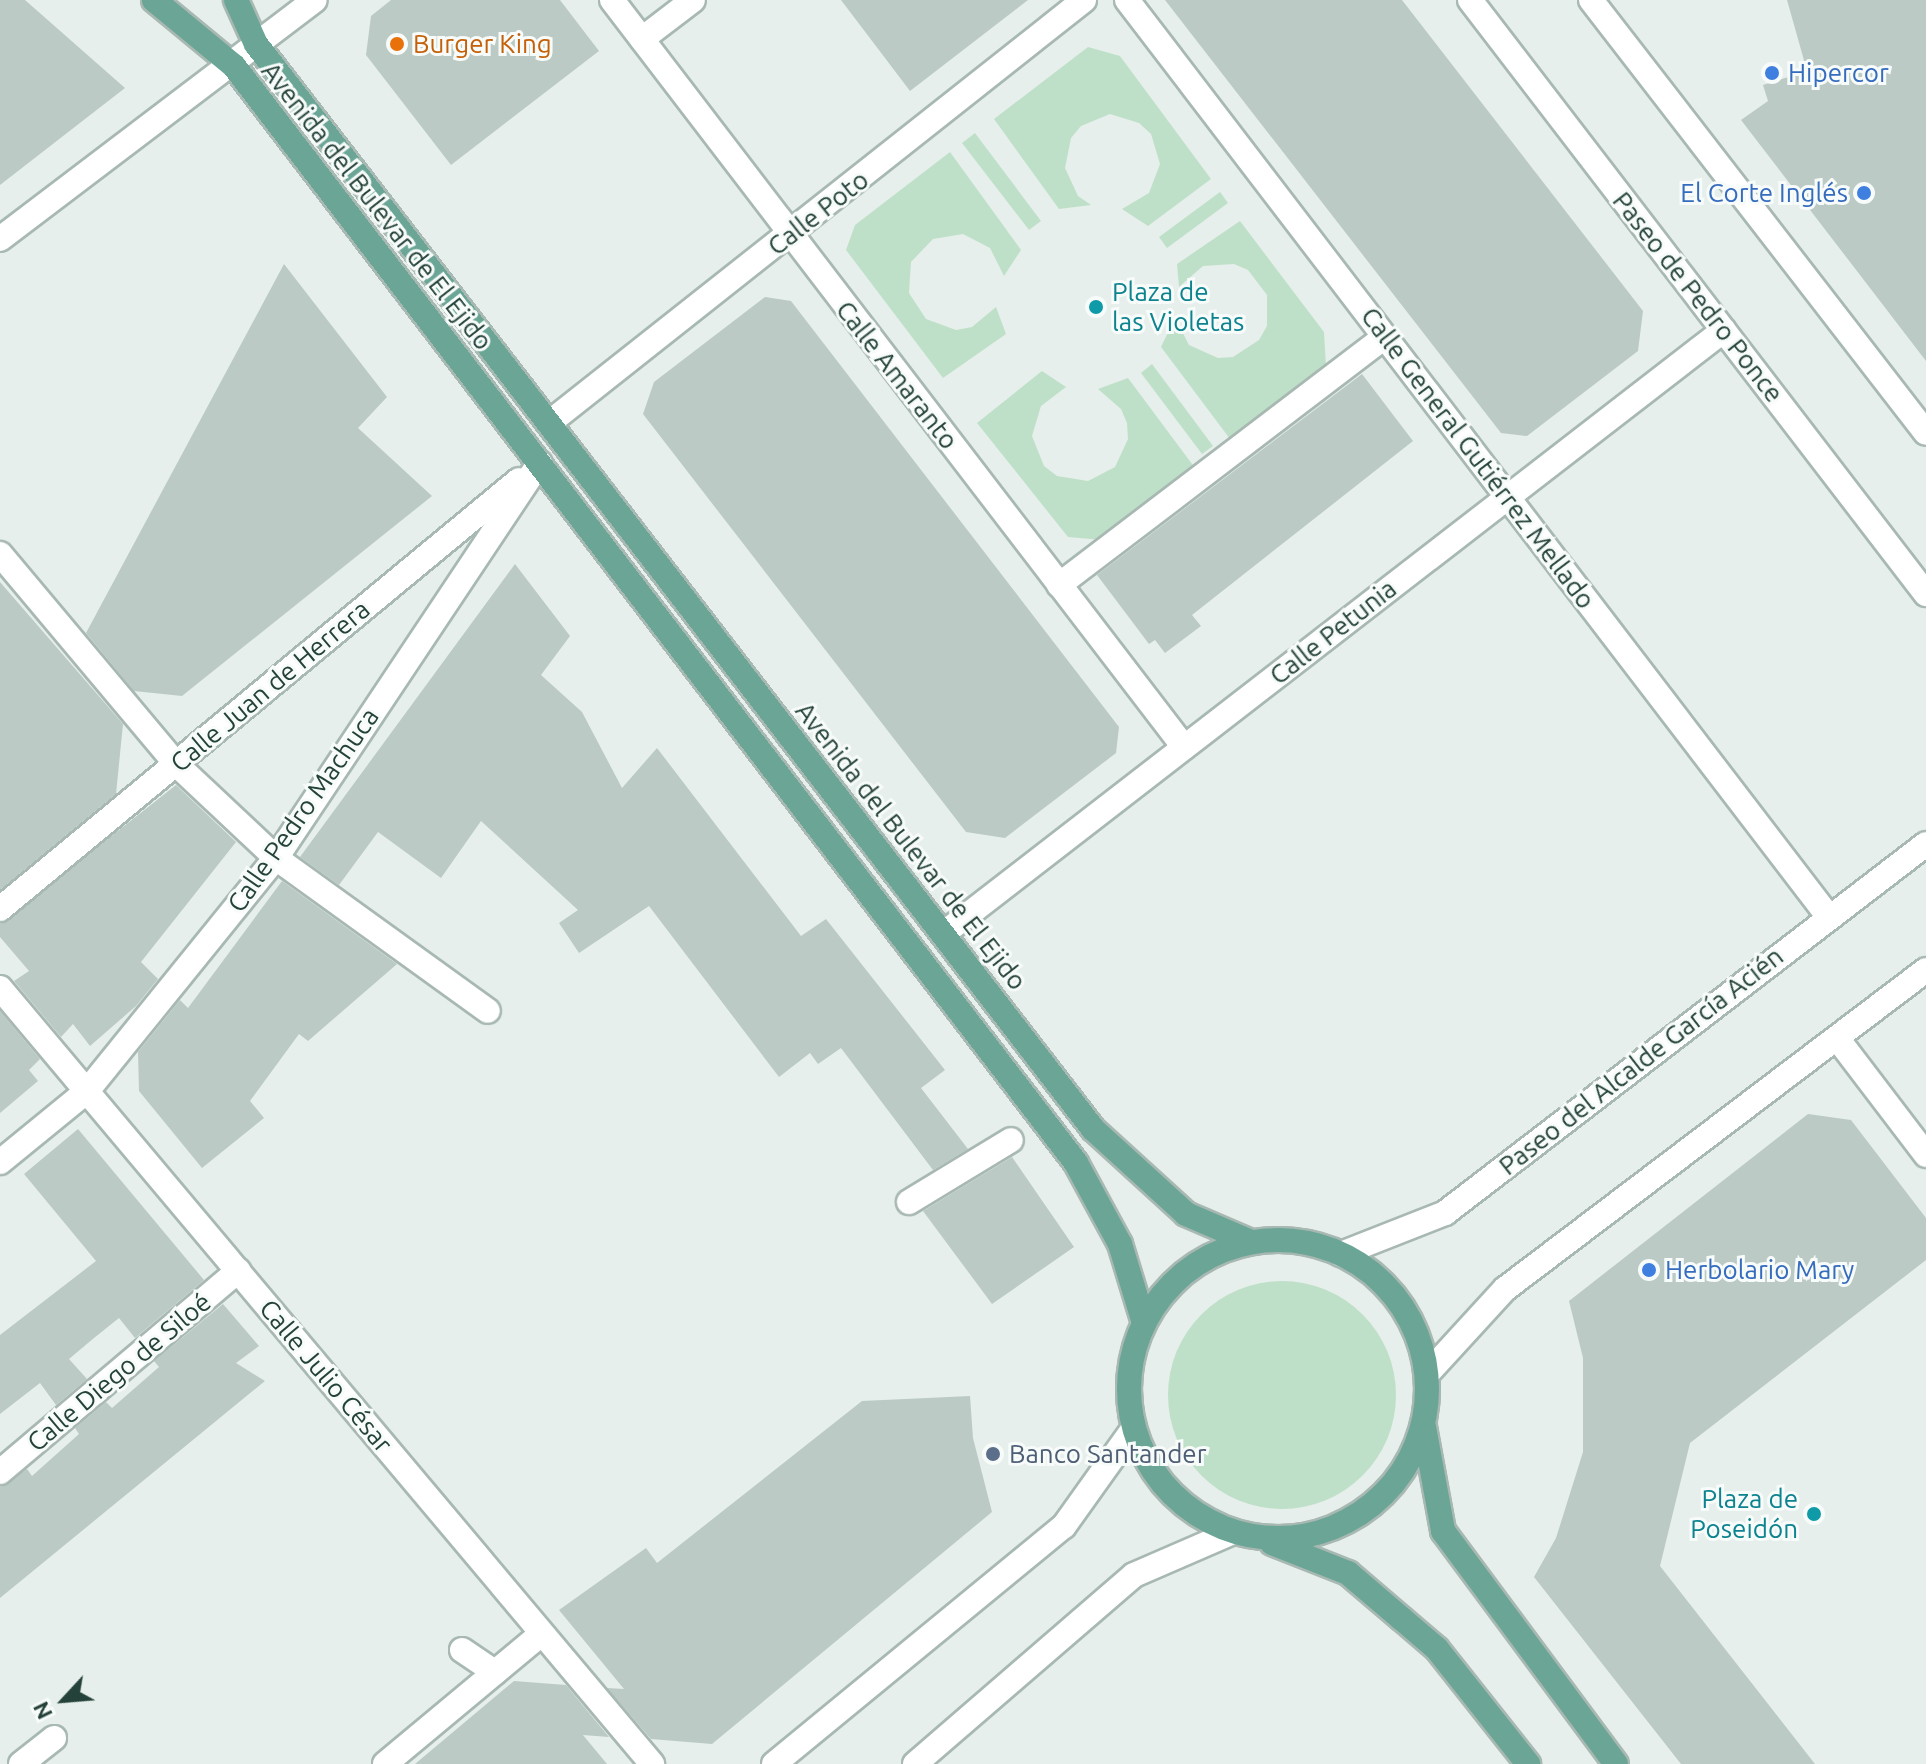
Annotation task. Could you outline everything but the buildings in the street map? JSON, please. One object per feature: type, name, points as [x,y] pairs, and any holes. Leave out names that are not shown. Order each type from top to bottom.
[{"type":"main road","name":"Avenida del Bulevar de El Ejido","points":[[154,0],[234,66],[1076,1163],[1120,1244],[1144,1323]]},
{"type":"main road","name":"Avenida del Bulevar de El Ejido","points":[[236,0],[256,44],[1093,1129],[1186,1214],[1251,1242]]},
{"type":"main road","points":[[1528,1764],[1437,1649],[1348,1573],[1258,1538],[1233,1532],[1189,1509],[1155,1474],[1134,1428],[1129,1393],[1144,1323],[1170,1285],[1207,1257],[1251,1242],[1297,1240],[1341,1254],[1384,1283],[1406,1314],[1427,1374],[1424,1427],[1443,1531],[1616,1764]]},
{"type":"main road","points":[[1258,1538],[1329,1529],[1380,1500],[1407,1467],[1424,1427]]},
{"type":"street","points":[[0,239],[234,66],[256,44],[315,0]]},
{"type":"street","name":"Calle Amaranto","points":[[612,0],[1184,747]]},
{"type":"street","points":[[642,39],[693,0]]},
{"type":"street","name":"Calle Poto","points":[[549,423],[1084,0]]},
{"type":"street","name":"Calle General Gutiérrez Mellado","points":[[1127,0],[1828,916]]},
{"type":"street","name":"Paseo de Pedro Ponce","points":[[1470,0],[1926,594]]},
{"type":"street","points":[[1591,0],[1926,433]]},
{"type":"street","name":"Calle Petunia","points":[[943,934],[1724,330]]},
{"type":"street","points":[[1059,585],[1385,337]]},
{"type":"street","points":[[539,463],[565,443]]},
{"type":"street","name":"Calle Juan de Herrera","points":[[0,909],[539,463]]},
{"type":"street","name":"Calle Pedro Machuca","points":[[0,1162],[87,1091],[276,858],[539,463]]},
{"type":"street","points":[[0,554],[176,764],[276,858],[488,1011]]},
{"type":"street","name":"Paseo del Alcalde García Acién","points":[[1341,1254],[1445,1213],[1828,916],[1926,844]]},
{"type":"street","points":[[1427,1374],[1505,1289],[1926,970]]},
{"type":"street","name":"Calle Julio César","points":[[0,988],[652,1764]]},
{"type":"street","points":[[1837,1038],[1926,1155]]},
{"type":"street","points":[[909,1202],[1011,1140]]},
{"type":"street","name":"Calle Diego de Siloé","points":[[0,1472],[238,1271]]},
{"type":"street","points":[[774,1764],[1064,1526],[1134,1428]]},
{"type":"street","points":[[915,1764],[1134,1575],[1233,1532]]},
{"type":"street","points":[[385,1764],[542,1633]]},
{"type":"street","points":[[462,1650],[495,1672]]},
{"type":"street","points":[[21,1764],[54,1738]]},
{"type":"green space","points":[[1088,47],[1120,56],[1211,179],[1148,226],[1122,209],[1149,193],[1160,164],[1151,134],[1139,123],[1110,114],[1081,126],[1071,138],[1065,168],[1078,196],[1091,205],[1059,209],[994,119]]},
{"type":"green space","points":[[975,133],[1041,221],[1029,230],[962,143]]},
{"type":"green space","points":[[950,152],[1021,250],[1004,276],[990,248],[963,234],[933,239],[911,262],[909,293],[926,319],[956,330],[972,327],[996,307],[1006,334],[943,378],[846,250],[855,225]]},
{"type":"green space","points":[[1220,192],[1228,203],[1167,248],[1159,237]]},
{"type":"green space","points":[[1240,221],[1324,332],[1326,367],[1230,439],[1161,347],[1175,318],[1189,345],[1218,358],[1233,357],[1259,340],[1267,326],[1267,295],[1248,270],[1234,264],[1203,266],[1179,287],[1177,264]]},
{"type":"green space","points":[[1152,364],[1213,446],[1202,454],[1141,373]]},
{"type":"green space","points":[[1042,371],[1066,387],[1041,406],[1032,436],[1044,466],[1057,476],[1088,481],[1115,467],[1128,439],[1127,423],[1121,409],[1098,389],[1128,378],[1195,468],[1102,540],[1068,537],[977,423]]},
{"type":"green space","points":[[1282,1281],[1304,1283],[1326,1290],[1363,1314],[1387,1351],[1394,1373],[1394,1417],[1387,1439],[1363,1476],[1326,1500],[1304,1507],[1282,1509],[1260,1507],[1238,1500],[1201,1476],[1177,1439],[1170,1417],[1168,1395],[1170,1373],[1177,1351],[1201,1314],[1238,1290],[1260,1283]]},
{"type":"place","name":"Burger King","points":[[397,44]]},
{"type":"place","name":"Hipercor","points":[[1772,73]]},
{"type":"place","name":"El Corte Inglés","points":[[1864,193]]},
{"type":"place","name":"Plaza de las Violetas","points":[[1096,307]]},
{"type":"place","name":"Herbolario Mary","points":[[1649,1270]]},
{"type":"place","name":"Banco Santander","points":[[993,1454]]},
{"type":"place","name":"Plaza de Poseidón","points":[[1814,1514]]}]
